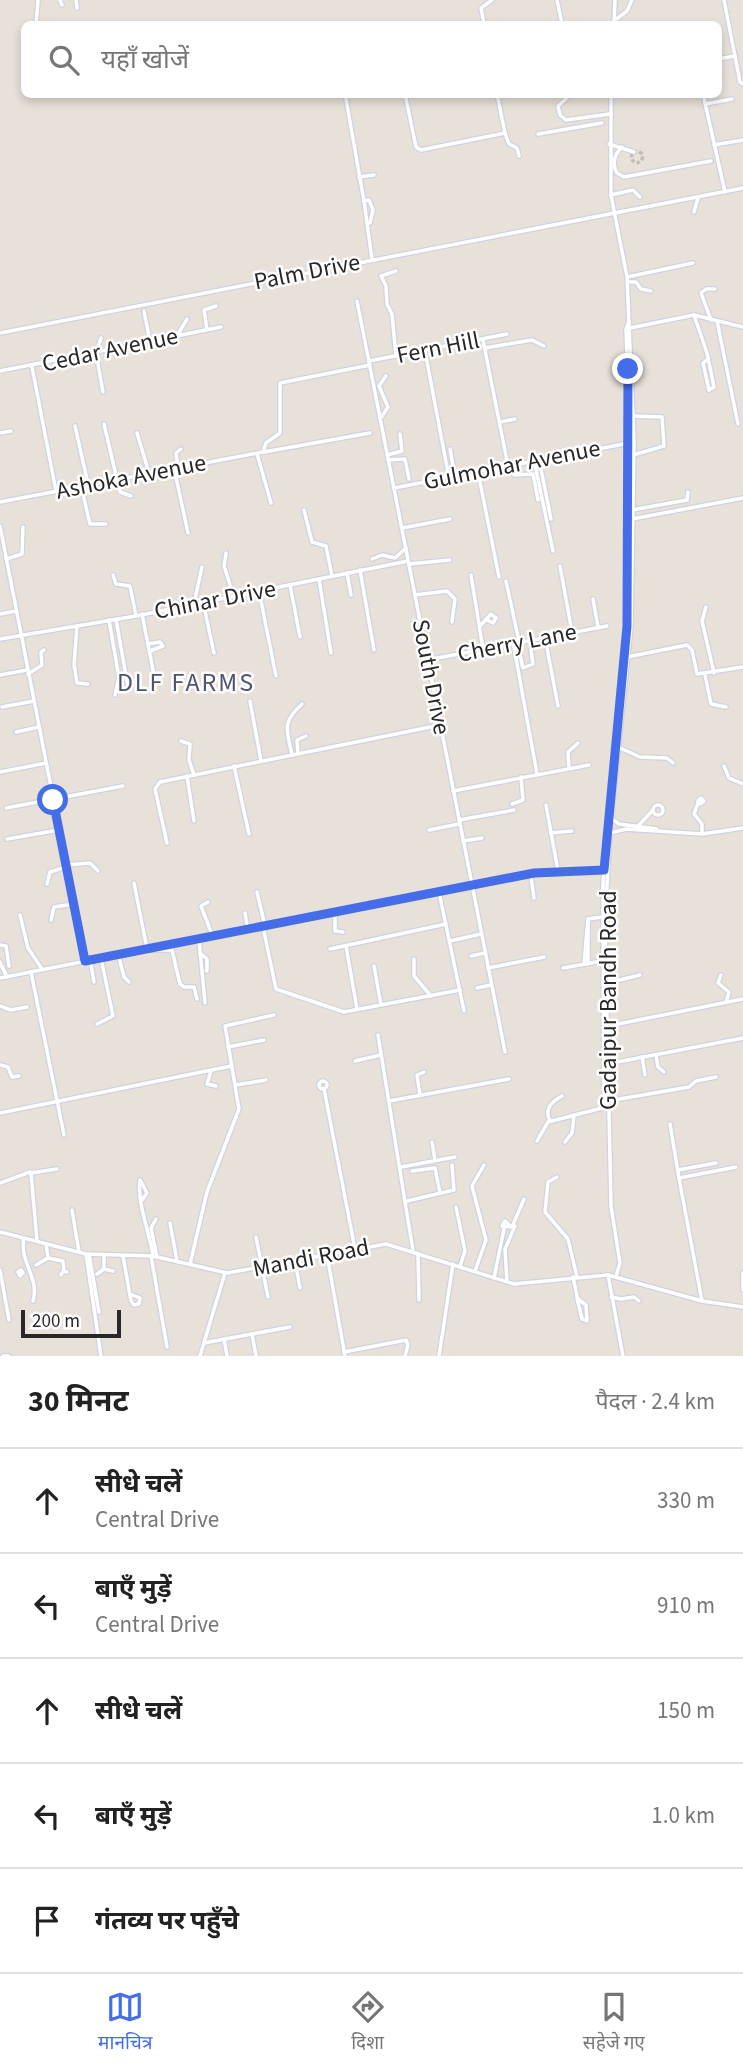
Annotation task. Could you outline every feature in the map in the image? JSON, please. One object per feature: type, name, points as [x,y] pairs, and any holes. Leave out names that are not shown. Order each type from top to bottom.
[{"type":"street","points":[[36,21],[38,0]]},
{"type":"street","points":[[76,0],[77,8]]},
{"type":"street","points":[[483,21],[481,8],[492,0]]},
{"type":"street","points":[[557,0],[561,21]]},
{"type":"street","points":[[614,21],[615,0]]},
{"type":"street","points":[[616,21],[627,11],[632,0]]},
{"type":"street","points":[[724,0],[740,82],[743,84]]},
{"type":"street","points":[[722,58],[735,56]]},
{"type":"street","points":[[406,98],[418,149],[505,133]]},
{"type":"street","points":[[499,98],[505,133],[519,156]]},
{"type":"street","points":[[567,98],[558,106],[568,129]]},
{"type":"street","name":"Gadaipur Bandh Road","points":[[611,98],[611,195],[627,279],[634,416],[631,626],[610,833],[605,924],[611,1217],[620,1263],[615,1276]]},
{"type":"street","points":[[704,98],[725,192]]},
{"type":"street","points":[[346,99],[372,259]]},
{"type":"street","points":[[705,104],[733,99]]},
{"type":"street","points":[[566,120],[610,114]]},
{"type":"street","points":[[538,134],[602,123]]},
{"type":"street","points":[[714,145],[743,139]]},
{"type":"street","points":[[609,144],[634,152]]},
{"type":"street","points":[[622,147],[615,154],[614,163],[617,173],[624,177],[711,161]]},
{"type":"street","points":[[359,177],[374,176]]},
{"type":"street","name":"Palm Drive","points":[[0,333],[743,188]]},
{"type":"street","points":[[611,195],[633,190],[640,197]]},
{"type":"street","points":[[694,212],[698,197]]},
{"type":"street","points":[[364,201],[369,200],[372,204],[370,223]]},
{"type":"street","points":[[627,279],[693,263]]},
{"type":"street","points":[[396,271],[382,275],[387,304],[393,314],[396,356]]},
{"type":"street","points":[[627,279],[636,282],[641,289],[651,291]]},
{"type":"street","points":[[712,320],[701,293],[706,289],[715,289]]},
{"type":"street","name":"South Drive","points":[[357,301],[505,1052]]},
{"type":"street","points":[[207,330],[204,310],[216,306]]},
{"type":"street","points":[[144,312],[150,342]]},
{"type":"street","points":[[694,315],[708,359],[714,389],[711,390],[703,363],[708,359]]},
{"type":"street","points":[[630,328],[694,315],[743,327]]},
{"type":"street","points":[[177,336],[187,318]]},
{"type":"street","points":[[537,1141],[550,1121],[607,1108],[604,1096],[602,918],[604,870],[627,626],[629,443],[626,329],[629,321]]},
{"type":"street","points":[[717,321],[738,424]]},
{"type":"street","name":"Cedar Avenue","points":[[0,372],[221,327]]},
{"type":"street","name":"Fern Hill","points":[[261,453],[266,443],[281,433],[280,383],[507,334]]},
{"type":"street","points":[[101,338],[96,354],[103,392]]},
{"type":"street","points":[[483,340],[508,466],[514,475],[533,474],[538,500]]},
{"type":"street","points":[[485,348],[531,340],[544,346]]},
{"type":"street","points":[[425,351],[449,478]]},
{"type":"street","points":[[32,367],[56,491]]},
{"type":"street","points":[[380,419],[388,407],[379,387],[386,376]]},
{"type":"street","points":[[633,455],[664,446],[662,417],[634,416]]},
{"type":"street","points":[[500,422],[515,419]]},
{"type":"street","points":[[104,424],[115,479],[120,492],[131,496]]},
{"type":"street","points":[[75,426],[88,485]]},
{"type":"street","points":[[0,433],[11,431]]},
{"type":"street","points":[[137,433],[149,473]]},
{"type":"street","name":"Ashoka Avenue","points":[[0,502],[370,433]]},
{"type":"street","points":[[388,457],[402,451],[400,434]]},
{"type":"street","name":"Gulmohar Avenue","points":[[394,488],[629,443]]},
{"type":"street","points":[[181,449],[176,453],[176,468],[188,533]]},
{"type":"street","points":[[450,450],[455,477]]},
{"type":"street","points":[[261,453],[267,497],[271,503]]},
{"type":"street","points":[[388,457],[405,459],[409,479]]},
{"type":"street","points":[[537,460],[551,519]]},
{"type":"street","points":[[537,460],[553,551]]},
{"type":"street","points":[[478,472],[499,577]]},
{"type":"street","points":[[81,486],[90,524],[106,524]]},
{"type":"street","points":[[632,510],[687,500],[688,492]]},
{"type":"street","points":[[632,519],[743,498]]},
{"type":"street","points":[[304,510],[312,542],[326,547],[332,576]]},
{"type":"street","points":[[402,528],[450,519]]},
{"type":"street","points":[[0,526],[66,866],[94,982]]},
{"type":"street","points":[[6,559],[22,554],[23,527]]},
{"type":"street","points":[[372,559],[382,555],[394,558],[406,548]]},
{"type":"street","points":[[226,553],[224,566],[234,597]]},
{"type":"street","name":"Chinar Drive","points":[[0,639],[203,603],[360,570],[409,562],[450,560]]},
{"type":"street","points":[[560,566],[572,632]]},
{"type":"street","points":[[194,604],[202,568]]},
{"type":"street","points":[[360,570],[374,650]]},
{"type":"street","points":[[347,573],[351,596]]},
{"type":"street","points":[[113,575],[115,583],[130,586],[136,615]]},
{"type":"street","points":[[471,575],[483,649]]},
{"type":"street","points":[[319,579],[331,653]]},
{"type":"street","points":[[506,581],[537,774]]},
{"type":"street","points":[[290,585],[300,637]]},
{"type":"street","points":[[259,591],[276,676]]},
{"type":"street","points":[[415,595],[447,592],[455,599],[452,622]]},
{"type":"street","points":[[593,599],[598,627]]},
{"type":"street","points":[[203,603],[214,653]]},
{"type":"street","points":[[706,607],[702,621],[714,673]]},
{"type":"street","points":[[0,614],[16,611]]},
{"type":"street","points":[[142,614],[154,676]]},
{"type":"street","points":[[116,619],[128,687]]},
{"type":"street","points":[[109,620],[119,678],[114,695]]},
{"type":"street","points":[[480,626],[487,620]]},
{"type":"street","points":[[77,626],[74,665],[77,683],[88,684]]},
{"type":"street","name":"Cherry Lane","points":[[427,660],[607,626]]},
{"type":"street","points":[[545,637],[558,706]]},
{"type":"street","points":[[148,644],[160,642],[163,646],[149,652]]},
{"type":"street","points":[[516,642],[523,668],[533,664],[531,650]]},
{"type":"street","points":[[626,659],[688,645],[692,650],[696,674],[705,675],[743,667]]},
{"type":"street","points":[[0,675],[28,672],[41,667],[41,652],[44,650]]},
{"type":"street","points":[[705,675],[711,704],[726,707]]},
{"type":"street","points":[[2,707],[34,701]]},
{"type":"street","points":[[250,701],[261,761]]},
{"type":"street","points":[[292,755],[286,723],[289,716],[302,704]]},
{"type":"street","points":[[167,843],[155,786],[187,776],[440,725]]},
{"type":"street","points":[[16,732],[39,727]]},
{"type":"street","points":[[298,753],[297,740],[306,736]]},
{"type":"street","points":[[181,741],[190,744],[189,760],[194,775]]},
{"type":"street","points":[[569,768],[568,752],[578,743]]},
{"type":"street","points":[[620,748],[640,757],[667,758],[673,762]]},
{"type":"street","points":[[0,772],[46,763]]},
{"type":"street","points":[[453,791],[589,765]]},
{"type":"street","points":[[234,766],[249,834]]},
{"type":"street","points":[[724,766],[729,778],[743,784]]},
{"type":"street","points":[[187,776],[194,821]]},
{"type":"street","points":[[512,804],[523,800],[521,778]]},
{"type":"street","points":[[6,808],[123,786]]},
{"type":"street","points":[[698,803],[694,814],[702,824],[702,834]]},
{"type":"street","points":[[546,805],[558,871]]},
{"type":"street","points":[[429,830],[514,810]]},
{"type":"street","points":[[638,826],[653,810]]},
{"type":"street","points":[[612,819],[619,824],[662,831]]},
{"type":"street","points":[[610,833],[626,829],[702,834],[743,828]]},
{"type":"street","points":[[7,839],[59,830]]},
{"type":"street","points":[[551,833],[572,831]]},
{"type":"street","points":[[463,841],[482,838]]},
{"type":"street","points":[[47,884],[50,872],[66,866],[85,862],[94,865],[98,871]]},
{"type":"street","points":[[0,978],[529,875],[604,870]]},
{"type":"street","points":[[529,875],[534,898]]},
{"type":"street","points":[[134,883],[147,949]]},
{"type":"street","points":[[257,892],[276,989],[342,1012],[460,990]]},
{"type":"street","points":[[439,892],[464,1011]]},
{"type":"street","points":[[208,902],[201,906],[213,937]]},
{"type":"street","points":[[51,920],[54,907],[74,904]]},
{"type":"street","points":[[335,912],[335,931],[343,932]]},
{"type":"street","points":[[244,913],[248,930]]},
{"type":"street","points":[[20,915],[27,946],[43,969]]},
{"type":"street","points":[[586,964],[586,920],[602,918]]},
{"type":"street","points":[[330,949],[446,923]]},
{"type":"street","points":[[450,941],[481,934]]},
{"type":"street","points":[[199,940],[205,1003]]},
{"type":"street","points":[[0,945],[6,948],[9,966]]},
{"type":"street","points":[[346,945],[357,1009]]},
{"type":"street","points":[[139,950],[154,953],[172,950],[180,984],[184,987],[194,986],[197,999]]},
{"type":"street","points":[[201,953],[207,959],[208,971]]},
{"type":"street","points":[[471,956],[485,953]]},
{"type":"street","points":[[118,954],[129,982]]},
{"type":"street","points":[[488,968],[544,957]]},
{"type":"street","points":[[97,1024],[113,1016],[101,958]]},
{"type":"street","points":[[414,959],[414,975],[431,996]]},
{"type":"street","points":[[563,968],[602,961]]},
{"type":"street","points":[[0,962],[6,977]]},
{"type":"street","points":[[374,966],[381,1005]]},
{"type":"street","points":[[31,972],[64,1135]]},
{"type":"street","points":[[607,983],[640,975]]},
{"type":"street","points":[[721,975],[718,983],[729,992],[726,1002]]},
{"type":"street","points":[[477,988],[491,985]]},
{"type":"street","points":[[607,1026],[743,999]]},
{"type":"street","points":[[0,1006],[11,1010],[27,1007]]},
{"type":"street","points":[[190,1264],[207,1192],[239,1109],[226,1026],[274,1015]]},
{"type":"street","points":[[378,1035],[415,1252],[419,1300]]},
{"type":"street","points":[[607,1065],[743,1038]]},
{"type":"street","points":[[228,1047],[264,1040]]},
{"type":"street","points":[[355,1061],[381,1055]]},
{"type":"street","points":[[656,1055],[658,1068],[664,1072]]},
{"type":"street","points":[[642,1058],[645,1075]]},
{"type":"street","points":[[0,1065],[8,1067],[12,1077],[19,1076]]},
{"type":"street","points":[[0,1113],[231,1066]]},
{"type":"street","points":[[211,1071],[206,1084],[216,1086]]},
{"type":"street","points":[[420,1096],[417,1075],[424,1072]]},
{"type":"street","points":[[608,1101],[688,1087],[696,1081],[716,1077]]},
{"type":"street","points":[[389,1101],[509,1079]]},
{"type":"street","points":[[236,1085],[267,1080]]},
{"type":"street","points":[[324,1089],[355,1249]]},
{"type":"street","points":[[550,1121],[547,1114],[549,1105],[562,1096]]},
{"type":"street","points":[[565,1142],[572,1133],[574,1115]]},
{"type":"street","points":[[670,1124],[702,1301]]},
{"type":"street","points":[[432,1142],[435,1160]]},
{"type":"street","points":[[401,1167],[455,1157]]},
{"type":"street","points":[[678,1170],[716,1163]]},
{"type":"street","points":[[407,1201],[440,1194],[456,1187],[452,1165]]},
{"type":"street","points":[[475,1271],[486,1240],[472,1186],[484,1165]]},
{"type":"street","points":[[679,1178],[736,1167]]},
{"type":"street","points":[[412,1171],[435,1168],[440,1194]]},
{"type":"street","points":[[0,1183],[32,1171],[57,1169]]},
{"type":"street","points":[[32,1171],[37,1241]]},
{"type":"street","points":[[557,1177],[548,1182],[545,1212],[568,1238],[577,1298],[582,1319],[587,1321],[586,1306],[577,1298]]},
{"type":"street","points":[[142,1200],[147,1196],[142,1180],[139,1182],[142,1200],[154,1256]]},
{"type":"street","points":[[494,1278],[505,1228],[509,1225],[512,1227],[524,1199]]},
{"type":"street","points":[[456,1207],[465,1251],[460,1266]]},
{"type":"street","points":[[72,1210],[79,1252]]},
{"type":"street","points":[[156,1219],[151,1228],[167,1347]]},
{"type":"street","points":[[170,1223],[177,1261]]},
{"type":"street","points":[[507,1282],[505,1249],[515,1226]]},
{"type":"street","name":"Mandi Road","points":[[0,1232],[87,1254],[154,1256],[225,1273],[386,1244],[507,1282],[521,1284],[607,1275],[702,1301],[743,1307]]},
{"type":"street","points":[[256,1237],[268,1297]]},
{"type":"street","points":[[24,1238],[24,1271],[35,1284],[33,1301]]},
{"type":"street","points":[[46,1244],[48,1258]]},
{"type":"street","points":[[87,1254],[99,1312]]},
{"type":"street","points":[[87,1254],[101,1356]]},
{"type":"street","points":[[104,1255],[104,1269]]},
{"type":"street","points":[[327,1255],[345,1354],[406,1340],[408,1343],[405,1356]]},
{"type":"street","points":[[123,1256],[130,1294]]},
{"type":"street","points":[[36,1265],[48,1258],[63,1261],[64,1273]]},
{"type":"street","points":[[295,1261],[300,1288]]},
{"type":"street","points":[[437,1356],[453,1264]]},
{"type":"street","points":[[97,1274],[104,1269],[113,1271]]},
{"type":"street","points":[[0,1270],[9,1320]]},
{"type":"street","points":[[200,1356],[225,1273]]},
{"type":"street","points":[[743,1273],[743,1290]]},
{"type":"street","points":[[607,1275],[623,1356]]},
{"type":"street","points":[[611,1297],[634,1297],[639,1301]]},
{"type":"street","points":[[204,1343],[290,1327]]},
{"type":"street","points":[[252,1334],[256,1356]]},
{"type":"street","points":[[224,1339],[227,1356]]},
{"type":"street","points":[[3,1356],[9,1356]]},
{"type":"tunnel","points":[[637,152],[641,153],[642,157],[641,161],[637,162],[633,161],[632,157],[633,153],[637,152]]},
{"type":"district","name":"DLF FARMS","points":[[186,682]]},
{"type":"route","points":[[53,800],[85,961],[527,874],[604,870],[620,674],[627,626],[630,436],[628,369]]}]
